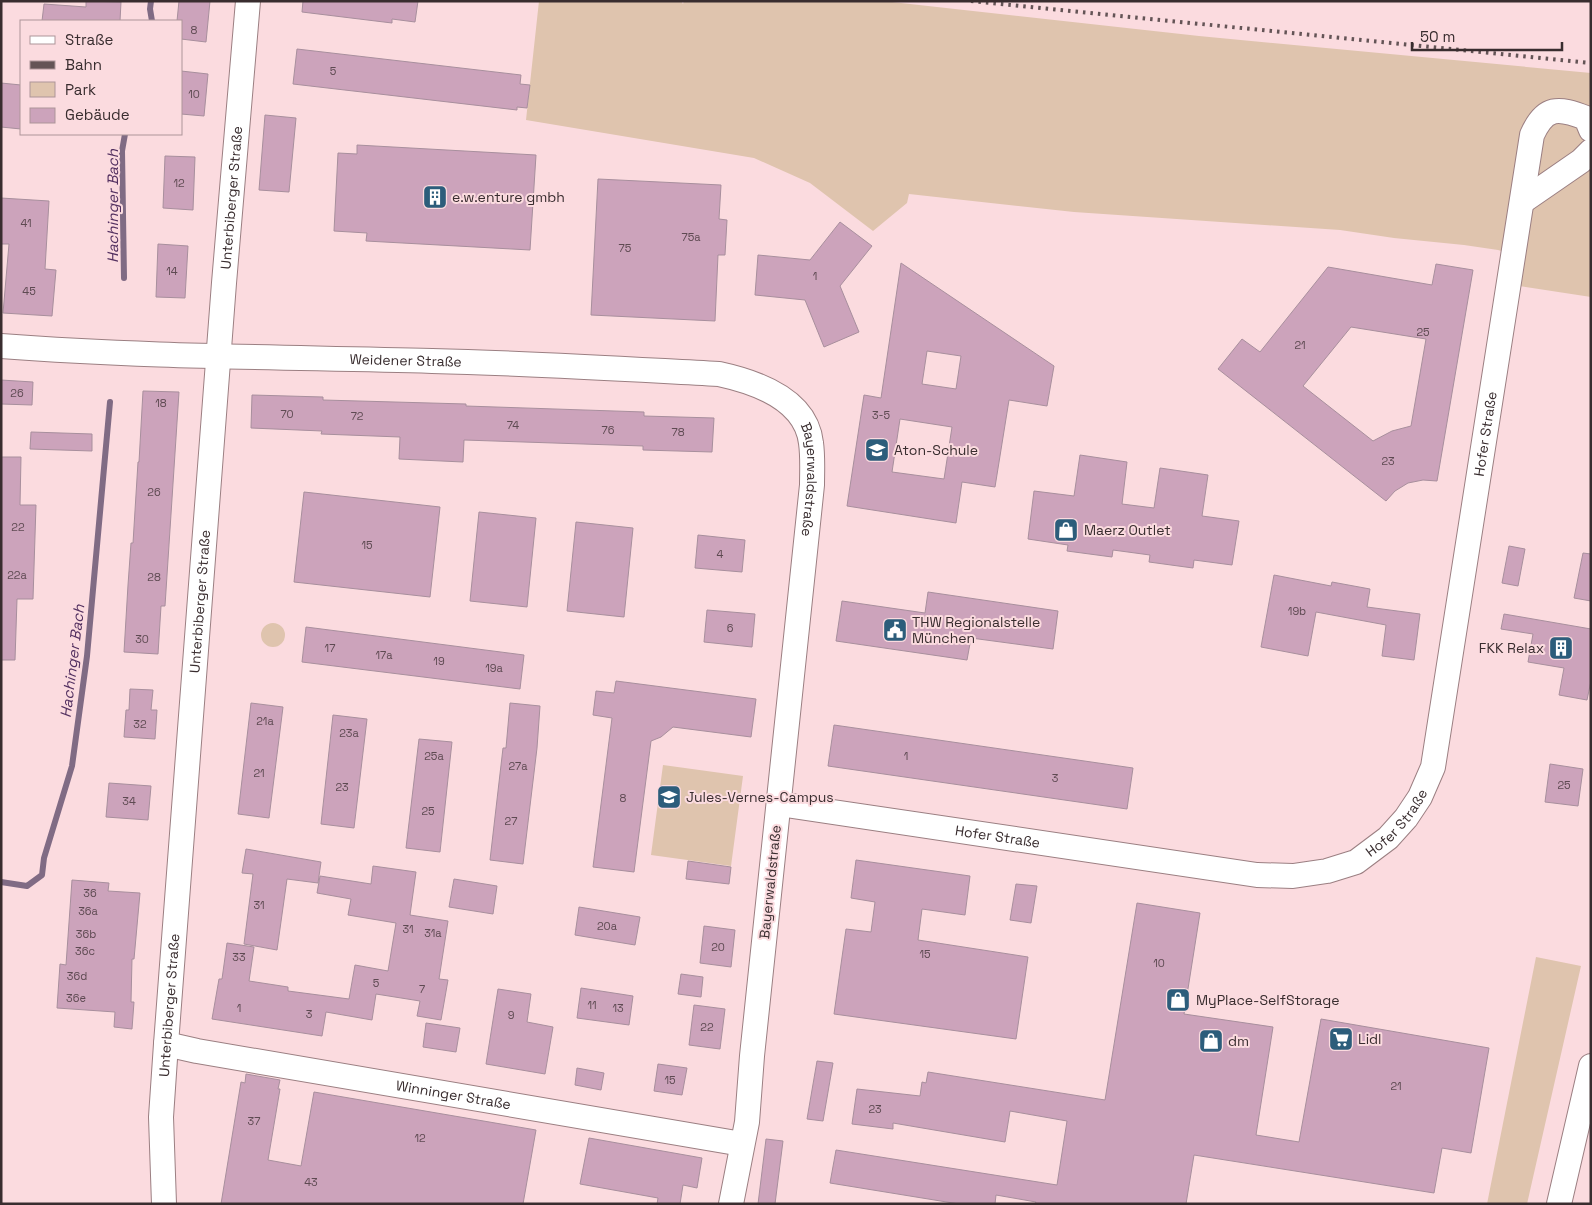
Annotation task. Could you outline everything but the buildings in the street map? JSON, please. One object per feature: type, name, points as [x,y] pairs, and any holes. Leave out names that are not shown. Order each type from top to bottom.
[{"type":"street","name":"Unterbiberger Straße","points":[[164,1204],[161,1117],[166,1044],[248,1]]},
{"type":"street","name":"Hofer Straße","points":[[779,804],[1257,875],[1293,876],[1327,871],[1356,862],[1388,838],[1420,797],[1433,767],[1532,135],[1538,122],[1550,112],[1568,111],[1586,118],[1591,130]]},
{"type":"street","points":[[1522,201],[1581,161],[1591,151]]},
{"type":"street","name":"Weidener Straße","points":[[1,346],[69,352],[434,361],[719,374],[740,378],[761,386],[788,403],[799,413]]},
{"type":"street","name":"Bayerwaldstraße","points":[[731,1204],[747,1122],[812,485],[812,442],[807,427],[799,413]]},
{"type":"street","name":"Winninger Straße","points":[[166,1044],[197,1051],[742,1144]]},
{"type":"street","points":[[1559,1204],[1591,1066]]},
{"type":"green space","points":[[539,1],[681,1],[683,4],[684,1],[883,1],[1199,36],[1591,73],[1591,297],[1519,286],[1524,258],[1498,250],[1340,230],[1074,212],[909,194],[907,203],[873,231],[810,183],[754,158],[526,120]]},
{"type":"green space","points":[[273,623],[281,627],[285,635],[281,643],[273,647],[265,643],[261,635],[265,627]]},
{"type":"green space","points":[[663,765],[743,776],[731,866],[651,855]]},
{"type":"green space","points":[[1536,957],[1581,966],[1527,1204],[1487,1204]]},
{"type":"waterway","name":"Hachinger Bach","points":[[151,1],[152,20]]},
{"type":"waterway","name":"Hachinger Bach","points":[[124,278],[122,151],[125,135]]},
{"type":"waterway","name":"Hachinger Bach","points":[[1,882],[27,886],[42,875],[44,858],[72,766],[87,656],[110,402]]},
{"type":"railway","points":[[971,1],[1591,63]]},
{"type":"place","name":"e.w.enture gmbh","points":[[435,197]]},
{"type":"place","name":"Aton-Schule","points":[[877,450]]},
{"type":"place","name":"Maerz Outlet","points":[[1066,530]]},
{"type":"place","name":"THW Regionalstelle München","points":[[895,630]]},
{"type":"place","name":"FKK Relax","points":[[1561,648]]},
{"type":"place","name":"Jules-Vernes-Campus","points":[[669,797]]},
{"type":"place","name":"MyPlace-SelfStorage","points":[[1178,1000]]},
{"type":"place","name":"Lidl","points":[[1341,1039]]},
{"type":"place","name":"dm","points":[[1211,1041]]}]
